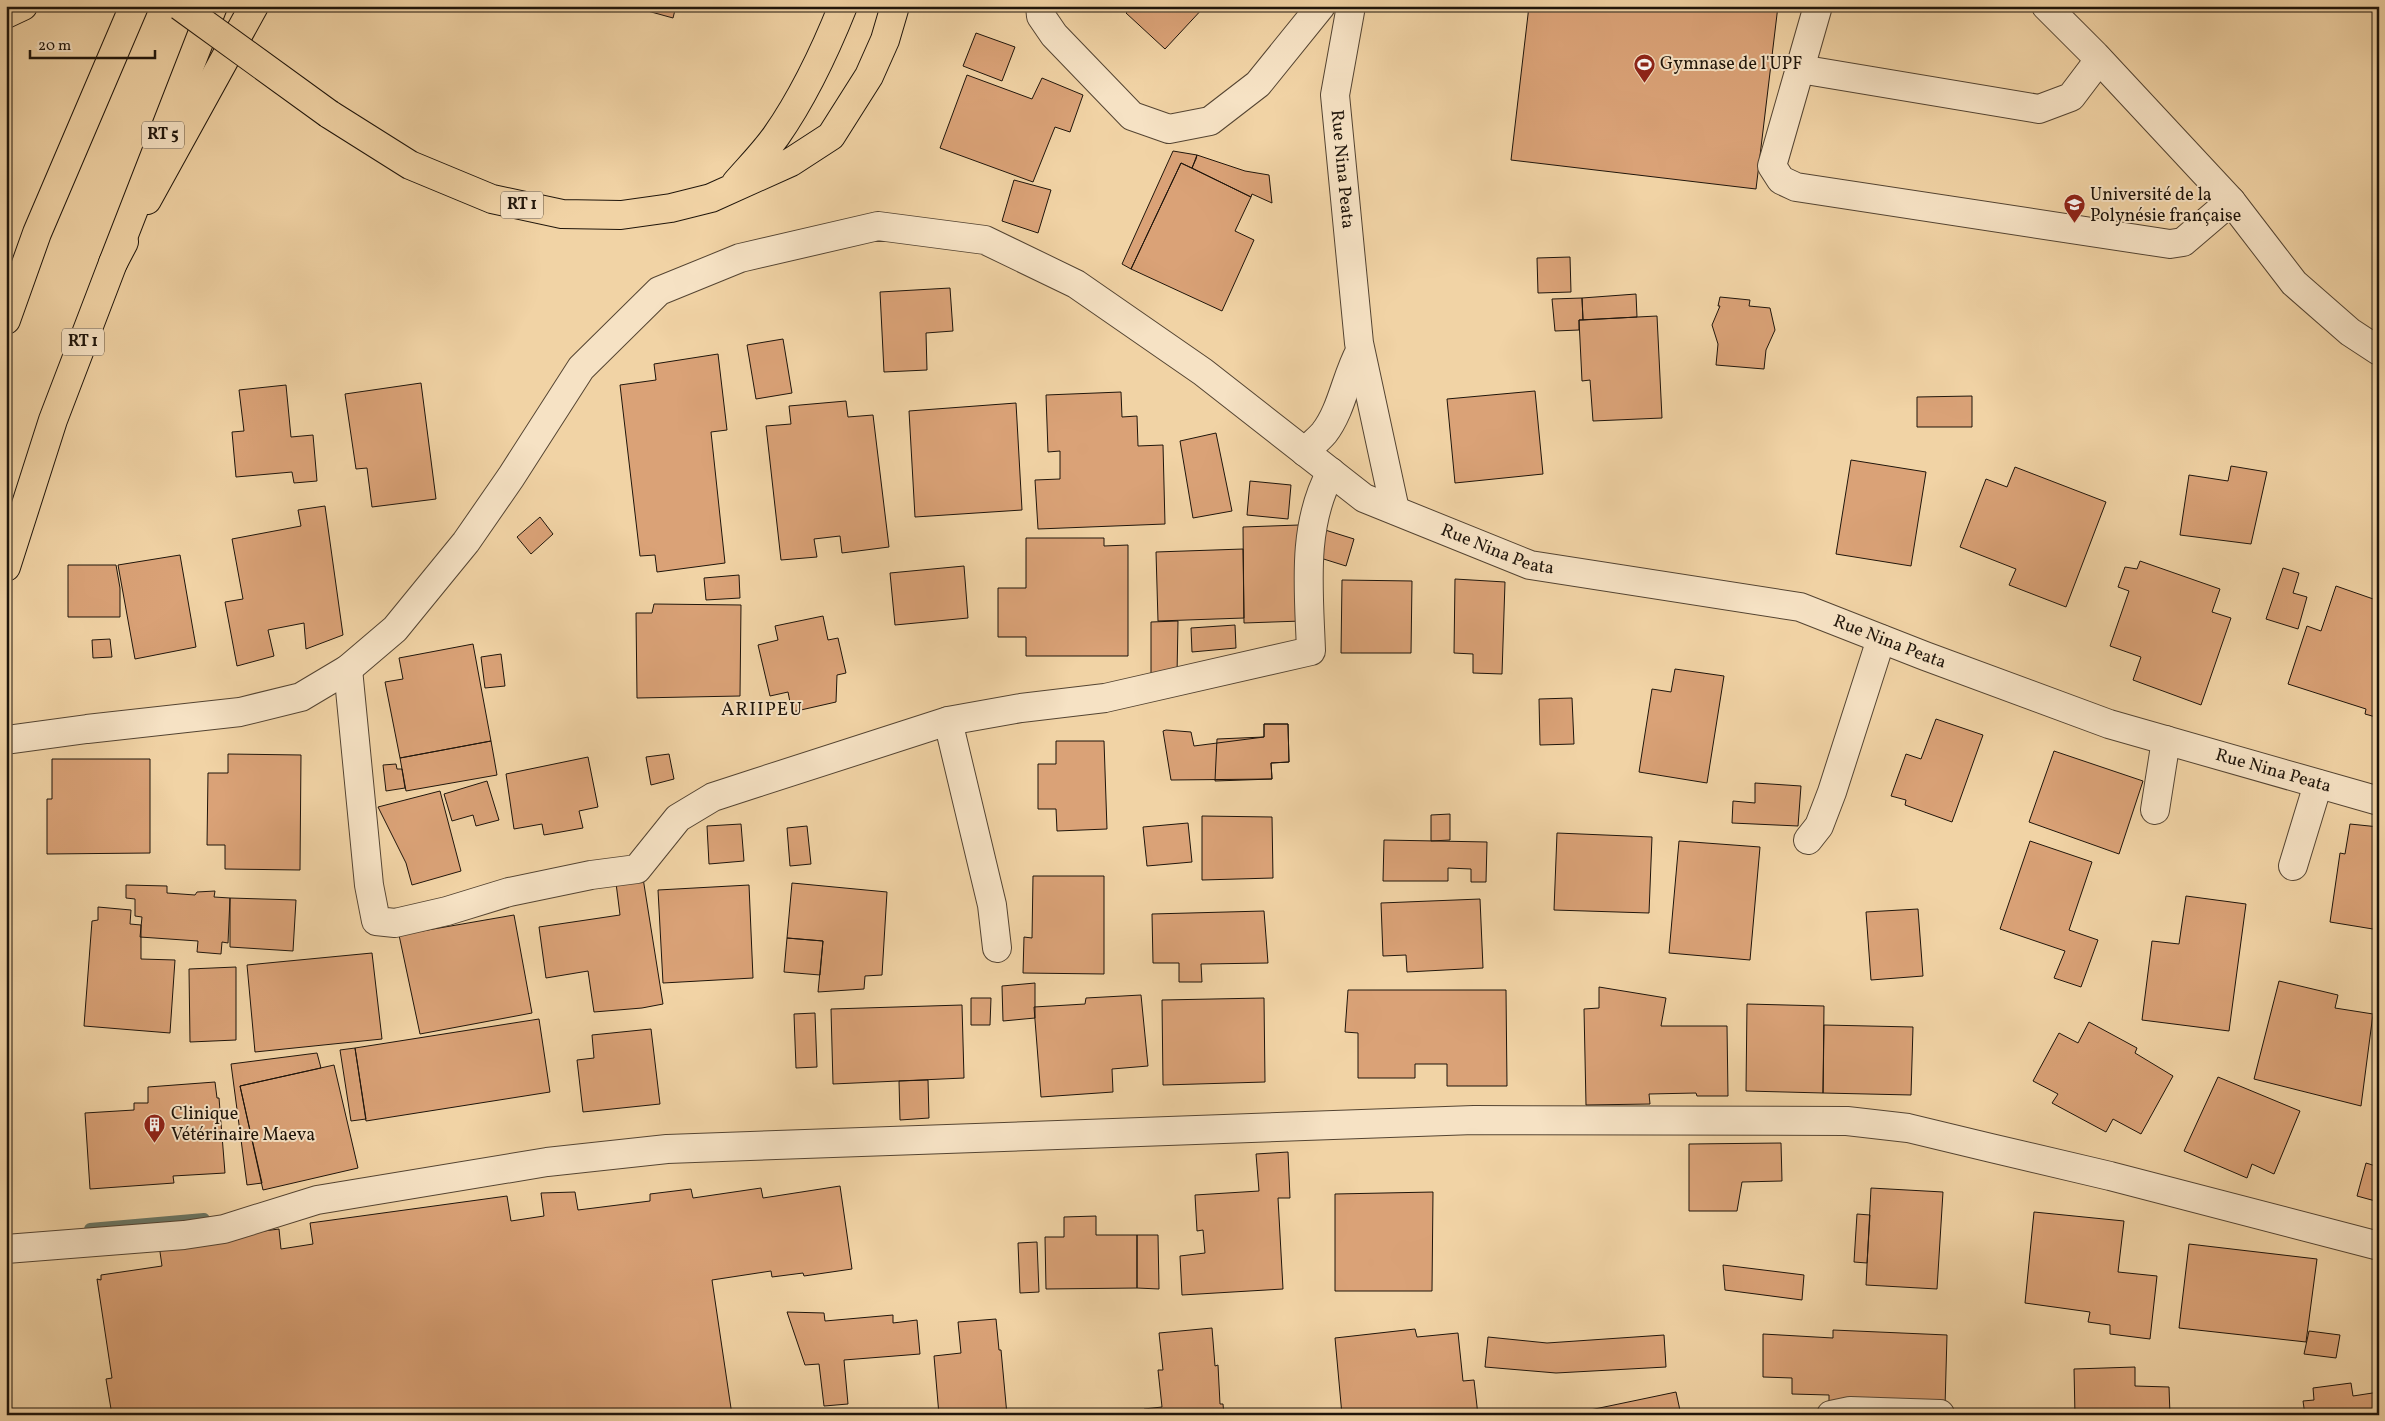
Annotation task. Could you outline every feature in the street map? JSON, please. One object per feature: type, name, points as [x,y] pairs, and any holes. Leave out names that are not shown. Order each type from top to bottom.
[{"type":"main road","points":[[6,14],[22,6]]},
{"type":"main road","points":[[6,320],[37,233],[134,6]]},
{"type":"main road","name":"RT 1","points":[[180,6],[329,114],[410,165],[492,199],[562,214],[620,216],[671,208],[711,198],[732,188],[776,136],[822,57],[843,6]]},
{"type":"main road","name":"RT 5","points":[[113,263],[212,6]]},
{"type":"main road","name":"RT 1","points":[[6,567],[53,420],[113,263],[254,6]]},
{"type":"main road","points":[[732,188],[791,162],[831,136],[869,76],[886,40],[895,6]]},
{"type":"street","points":[[1040,6],[1041,16],[1054,35],[1132,116],[1169,129],[1210,121],[1258,84],[1321,6]]},
{"type":"street","name":"Rue Nina Peata","points":[[1350,6],[1335,95],[1360,351],[1395,510]]},
{"type":"street","points":[[1818,6],[1772,166],[1781,180],[1796,187],[2170,244],[2183,242],[2230,201]]},
{"type":"street","points":[[2046,6],[2230,201],[2294,283],[2350,332],[2379,351]]},
{"type":"street","points":[[1800,69],[2039,109],[2071,97],[2099,60]]},
{"type":"street","name":"Rue Nina Peata","points":[[6,740],[87,728],[240,712],[301,697],[348,669],[395,629],[466,542],[511,477],[581,368],[659,291],[740,258],[878,226],[985,240],[1076,284],[1203,372],[1364,498],[1530,565],[1800,607],[2110,724],[2379,801]]},
{"type":"street","points":[[1305,452],[1324,432],[1335,414],[1350,368],[1360,351]]},
{"type":"street","points":[[348,669],[369,885],[376,921],[395,923],[447,911],[509,892],[591,875],[637,870],[678,818],[713,797],[948,721],[1021,708],[1105,698],[1311,651],[1310,534],[1325,483],[1331,472]]},
{"type":"street","points":[[1808,840],[1819,826],[1881,639]]},
{"type":"street","points":[[948,721],[992,905],[997,948]]},
{"type":"street","points":[[2155,810],[2166,740]]},
{"type":"street","points":[[2293,866],[2318,784]]},
{"type":"street","points":[[6,1248],[184,1235],[224,1229],[317,1200],[547,1162],[667,1149],[1474,1120],[1798,1120],[1847,1121],[1908,1128],[2110,1176],[2379,1246]]},
{"type":"street","points":[[1831,1415],[1850,1411],[1940,1414]]},
{"type":"building","points":[[642,6],[676,6],[673,18],[644,10]]},
{"type":"building","points":[[1133,6],[1205,6],[1165,49],[1126,13]]},
{"type":"building","name":"Gymnase de l'UPF","points":[[1529,6],[1778,6],[1756,189],[1511,160]]},
{"type":"building","points":[[976,33],[1015,47],[1002,81],[963,66]]},
{"type":"building","points":[[967,75],[1032,99],[1042,78],[1083,95],[1070,132],[1055,127],[1033,182],[940,148]]},
{"type":"building","points":[[1173,151],[1197,155],[1196,159],[1192,168],[1181,163],[1131,269],[1122,264]]},
{"type":"building","points":[[1197,155],[1245,171],[1269,175],[1272,203],[1252,194],[1251,197],[1192,168]]},
{"type":"building","points":[[1181,163],[1251,197],[1235,231],[1254,240],[1222,311],[1131,269]]},
{"type":"building","points":[[1014,180],[1051,190],[1038,233],[1002,221]]},
{"type":"building","points":[[1570,257],[1571,292],[1538,293],[1537,258]]},
{"type":"building","points":[[950,288],[953,331],[926,333],[927,370],[884,372],[880,292]]},
{"type":"building","points":[[1636,294],[1637,317],[1583,320],[1582,298]]},
{"type":"building","points":[[1720,297],[1750,300],[1749,306],[1770,308],[1775,330],[1766,350],[1764,369],[1716,365],[1718,344],[1712,325],[1720,306],[1718,306]]},
{"type":"building","points":[[1582,298],[1583,320],[1579,320],[1579,330],[1555,331],[1552,299]]},
{"type":"building","points":[[1657,316],[1662,418],[1593,421],[1590,380],[1582,381],[1579,320]]},
{"type":"building","points":[[783,339],[792,393],[756,399],[747,345]]},
{"type":"building","points":[[718,354],[727,430],[711,432],[725,563],[657,572],[655,555],[640,556],[620,385],[656,380],[654,364]]},
{"type":"building","points":[[421,383],[436,499],[372,507],[367,468],[356,469],[345,394]]},
{"type":"building","points":[[286,385],[291,437],[313,435],[317,481],[294,483],[292,472],[236,477],[232,432],[244,431],[239,390]]},
{"type":"building","points":[[1535,391],[1543,474],[1455,483],[1447,399]]},
{"type":"building","points":[[1121,392],[1122,417],[1137,416],[1138,446],[1163,445],[1165,524],[1038,529],[1035,480],[1060,479],[1060,451],[1048,452],[1046,395]]},
{"type":"building","points":[[1972,396],[1972,427],[1917,427],[1917,397]]},
{"type":"building","points":[[846,401],[848,417],[873,415],[889,547],[842,553],[840,536],[814,539],[817,557],[781,560],[766,426],[791,424],[789,406]]},
{"type":"building","points":[[1016,403],[1022,510],[915,517],[909,411]]},
{"type":"building","points":[[1216,433],[1232,511],[1193,518],[1180,441]]},
{"type":"building","points":[[1851,460],[1926,472],[1911,566],[1836,554]]},
{"type":"building","points":[[2231,466],[2267,472],[2251,544],[2180,535],[2189,475],[2228,481]]},
{"type":"building","points":[[2015,467],[2106,502],[2066,607],[2009,585],[2016,569],[1960,547],[1986,479],[2007,487]]},
{"type":"building","points":[[1250,481],[1291,485],[1288,519],[1247,515]]},
{"type":"building","points":[[325,506],[343,635],[306,649],[304,623],[268,630],[274,656],[237,666],[225,602],[243,599],[232,539],[301,526],[298,510]]},
{"type":"building","points":[[540,517],[553,534],[531,554],[517,537]]},
{"type":"building","points":[[1299,525],[1302,621],[1244,623],[1243,527]]},
{"type":"building","points":[[1322,529],[1354,539],[1346,566],[1314,556]]},
{"type":"building","points":[[1026,538],[1104,538],[1104,546],[1128,545],[1128,656],[1026,656],[1026,637],[998,637],[998,588],[1026,588]]},
{"type":"building","points":[[1243,549],[1244,618],[1158,621],[1156,552]]},
{"type":"building","points":[[180,555],[196,647],[135,659],[118,565]]},
{"type":"building","points":[[2140,561],[2220,589],[2212,612],[2231,618],[2201,705],[2133,680],[2141,657],[2110,646],[2129,591],[2118,587],[2125,567],[2137,569]]},
{"type":"building","points":[[68,565],[116,565],[120,588],[120,617],[68,617]]},
{"type":"building","points":[[964,566],[968,618],[895,625],[890,573]]},
{"type":"building","points":[[2283,568],[2299,573],[2293,593],[2307,597],[2298,629],[2266,619]]},
{"type":"building","points":[[739,575],[740,598],[706,600],[704,578]]},
{"type":"building","points":[[1455,579],[1505,582],[1502,674],[1473,673],[1473,654],[1454,653]]},
{"type":"building","points":[[1342,580],[1412,581],[1411,653],[1341,653]]},
{"type":"building","points":[[2336,586],[2379,601],[2379,718],[2365,714],[2366,709],[2288,684],[2307,626],[2321,631]]},
{"type":"building","points":[[654,604],[741,605],[740,696],[637,698],[636,613],[652,613]]},
{"type":"building","points":[[823,616],[828,640],[838,638],[846,673],[837,675],[836,702],[792,712],[788,692],[770,696],[758,645],[778,640],[775,626]]},
{"type":"building","points":[[1178,621],[1177,675],[1151,674],[1151,622]]},
{"type":"building","points":[[1235,625],[1236,648],[1192,652],[1191,628]]},
{"type":"building","points":[[110,639],[112,657],[93,658],[92,640]]},
{"type":"building","points":[[473,644],[491,741],[400,758],[385,682],[403,679],[399,658]]},
{"type":"building","points":[[501,654],[505,686],[485,688],[481,657]]},
{"type":"building","points":[[1675,669],[1724,676],[1707,783],[1639,772],[1652,689],[1671,692]]},
{"type":"building","points":[[1572,698],[1574,744],[1540,745],[1539,699]]},
{"type":"building","points":[[1936,719],[1983,735],[1952,822],[1905,805],[1906,800],[1891,796],[1906,754],[1921,759]]},
{"type":"building","points":[[1264,724],[1288,724],[1289,762],[1271,763],[1272,779],[1171,780],[1163,731],[1191,732],[1194,746],[1264,737]]},
{"type":"building","points":[[1264,724],[1288,724],[1289,762],[1271,763],[1272,779],[1215,781],[1217,739],[1264,737]]},
{"type":"building","points":[[491,741],[497,775],[406,791],[400,758]]},
{"type":"building","points":[[1056,741],[1104,741],[1107,829],[1057,831],[1056,809],[1038,809],[1038,764],[1056,764]]},
{"type":"building","points":[[2054,751],[2143,781],[2119,854],[2029,822]]},
{"type":"building","points":[[228,754],[301,755],[300,870],[225,869],[225,845],[207,845],[208,773],[228,773]]},
{"type":"building","points":[[669,754],[674,779],[651,785],[646,757]]},
{"type":"building","points":[[588,757],[598,807],[579,811],[583,828],[544,835],[542,824],[514,829],[506,774]]},
{"type":"building","points":[[52,759],[150,759],[150,853],[47,854],[47,799],[52,799]]},
{"type":"building","points":[[396,764],[397,769],[402,769],[405,788],[386,791],[383,765]]},
{"type":"building","points":[[487,781],[499,820],[476,826],[473,815],[452,821],[444,794]]},
{"type":"building","points":[[1755,783],[1801,786],[1798,826],[1732,823],[1733,801],[1755,803]]},
{"type":"building","points":[[440,791],[461,871],[412,885],[406,863],[378,807]]},
{"type":"building","points":[[1450,814],[1450,840],[1431,841],[1431,815]]},
{"type":"building","points":[[1202,816],[1272,817],[1273,878],[1202,880]]},
{"type":"building","points":[[1188,823],[1192,862],[1147,866],[1143,827]]},
{"type":"building","points":[[741,824],[744,861],[709,864],[707,826]]},
{"type":"building","points":[[2350,824],[2379,827],[2379,930],[2330,922],[2340,853],[2345,854]]},
{"type":"building","points":[[807,826],[811,864],[790,866],[787,828]]},
{"type":"building","points":[[1557,833],[1652,837],[1649,913],[1554,910]]},
{"type":"building","points":[[1384,840],[1487,842],[1486,882],[1471,882],[1471,869],[1448,868],[1448,881],[1383,881]]},
{"type":"building","points":[[1679,841],[1760,847],[1750,960],[1669,953]]},
{"type":"building","points":[[2030,841],[2092,862],[2069,930],[2098,940],[2081,987],[2054,978],[2065,951],[2000,929]]},
{"type":"building","points":[[1033,876],[1104,876],[1104,974],[1023,973],[1024,937],[1032,938]]},
{"type":"building","points":[[643,878],[663,1004],[642,1008],[594,1012],[588,971],[546,978],[539,927],[620,915],[616,883]]},
{"type":"building","points":[[792,883],[887,892],[882,975],[865,976],[864,989],[818,992],[823,941],[787,938]]},
{"type":"building","points":[[126,885],[167,886],[167,893],[195,895],[197,892],[215,891],[214,897],[230,898],[228,943],[222,942],[221,954],[197,952],[198,941],[140,937],[142,917],[135,916],[135,899],[126,898]]},
{"type":"building","points":[[749,885],[753,978],[663,983],[658,890]]},
{"type":"building","points":[[2186,896],[2246,904],[2229,1031],[2142,1020],[2152,941],[2179,944]]},
{"type":"building","points":[[230,898],[296,900],[293,951],[230,947]]},
{"type":"building","points":[[1480,899],[1483,968],[1407,972],[1406,955],[1383,956],[1381,903]]},
{"type":"building","points":[[98,907],[131,910],[130,924],[141,925],[141,959],[175,960],[170,1033],[84,1026],[92,921],[98,920]]},
{"type":"building","points":[[1918,909],[1923,976],[1871,980],[1866,912]]},
{"type":"building","points":[[1264,911],[1268,963],[1201,964],[1202,982],[1179,982],[1179,963],[1153,963],[1152,914]]},
{"type":"building","points":[[514,915],[532,1013],[420,1034],[399,935]]},
{"type":"building","points":[[787,938],[823,941],[820,975],[784,972]]},
{"type":"building","points":[[372,953],[382,1039],[255,1052],[247,965]]},
{"type":"building","points":[[236,967],[236,1040],[190,1042],[189,969]]},
{"type":"building","points":[[2279,981],[2338,995],[2335,1008],[2373,1014],[2361,1106],[2254,1079]]},
{"type":"building","points":[[1035,983],[1035,1018],[1003,1021],[1002,986]]},
{"type":"building","points":[[1599,987],[1666,998],[1661,1026],[1727,1026],[1728,1096],[1697,1096],[1696,1093],[1649,1094],[1650,1104],[1586,1105],[1584,1009],[1599,1008]]},
{"type":"building","points":[[1348,990],[1506,990],[1507,1086],[1447,1086],[1447,1064],[1415,1064],[1415,1078],[1358,1078],[1358,1033],[1345,1032]]},
{"type":"building","points":[[1141,995],[1148,1066],[1112,1069],[1113,1092],[1041,1097],[1034,1007],[1085,1004],[1086,998]]},
{"type":"building","points":[[971,998],[991,998],[990,1025],[971,1025]]},
{"type":"building","points":[[1264,998],[1265,1082],[1163,1085],[1162,1000]]},
{"type":"building","points":[[1747,1004],[1824,1006],[1823,1093],[1746,1091]]},
{"type":"building","points":[[962,1005],[964,1078],[833,1084],[831,1009]]},
{"type":"building","points":[[815,1013],[817,1067],[796,1068],[794,1014]]},
{"type":"building","points":[[539,1019],[550,1092],[366,1121],[355,1048]]},
{"type":"building","points":[[2089,1022],[2137,1048],[2135,1053],[2173,1076],[2141,1134],[2113,1119],[2106,1132],[2052,1103],[2058,1094],[2033,1081],[2059,1033],[2078,1043]]},
{"type":"building","points":[[1824,1025],[1913,1027],[1911,1095],[1823,1093]]},
{"type":"building","points":[[651,1029],[660,1104],[583,1112],[577,1060],[594,1058],[592,1035]]},
{"type":"building","points":[[355,1048],[366,1119],[351,1121],[340,1050]]},
{"type":"building","points":[[317,1053],[321,1068],[240,1086],[262,1183],[247,1185],[231,1064]]},
{"type":"building","points":[[334,1065],[358,1168],[263,1190],[240,1086]]},
{"type":"building","points":[[2218,1077],[2300,1111],[2274,1174],[2252,1164],[2247,1178],[2184,1151]]},
{"type":"building","points":[[928,1080],[929,1118],[900,1120],[899,1081]]},
{"type":"building","name":"Clinique Vétérinaire Maeva","points":[[215,1082],[217,1098],[219,1098],[225,1173],[173,1176],[174,1183],[90,1189],[85,1113],[134,1110],[134,1103],[148,1103],[148,1087]]},
{"type":"building","points":[[1781,1143],[1782,1181],[1742,1182],[1737,1211],[1689,1211],[1689,1144]]},
{"type":"building","points":[[1288,1152],[1290,1198],[1278,1198],[1283,1289],[1182,1295],[1180,1256],[1205,1253],[1203,1230],[1197,1231],[1195,1195],[1259,1191],[1256,1154]]},
{"type":"building","points":[[2366,1163],[2379,1167],[2379,1202],[2357,1196]]},
{"type":"building","points":[[840,1186],[852,1269],[804,1276],[803,1273],[772,1277],[771,1271],[712,1280],[732,1415],[112,1415],[106,1379],[112,1378],[97,1279],[101,1280],[101,1275],[162,1266],[159,1245],[279,1229],[281,1249],[313,1244],[310,1223],[507,1196],[511,1221],[544,1216],[541,1193],[575,1192],[578,1210],[650,1201],[650,1194],[691,1189],[693,1198],[761,1188],[763,1198]]},
{"type":"building","points":[[1871,1188],[1943,1192],[1937,1289],[1866,1285]]},
{"type":"building","points":[[1433,1192],[1432,1291],[1335,1291],[1335,1194]]},
{"type":"building","points":[[2034,1212],[2124,1221],[2118,1272],[2157,1276],[2150,1339],[2110,1334],[2110,1325],[2088,1322],[2090,1312],[2025,1303]]},
{"type":"building","points":[[1857,1214],[1870,1215],[1867,1263],[1854,1262]]},
{"type":"building","points":[[1096,1216],[1096,1235],[1137,1235],[1137,1288],[1046,1289],[1045,1237],[1064,1237],[1064,1217]]},
{"type":"building","points":[[1137,1235],[1158,1235],[1159,1289],[1137,1288]]},
{"type":"building","points":[[1037,1242],[1039,1292],[1020,1293],[1018,1243]]},
{"type":"building","points":[[2189,1244],[2317,1259],[2306,1342],[2179,1328]]},
{"type":"building","points":[[1723,1265],[1804,1275],[1802,1300],[1725,1290]]},
{"type":"building","points":[[787,1312],[824,1313],[825,1321],[893,1315],[893,1323],[917,1320],[920,1354],[844,1360],[848,1404],[824,1406],[819,1364],[805,1365]]},
{"type":"building","points":[[996,1319],[1007,1415],[939,1415],[934,1356],[961,1353],[958,1322]]},
{"type":"building","points":[[1212,1328],[1215,1366],[1218,1365],[1220,1404],[1223,1404],[1224,1415],[1144,1415],[1144,1409],[1162,1407],[1158,1370],[1163,1370],[1159,1333]]},
{"type":"building","points":[[1415,1329],[1417,1337],[1458,1333],[1463,1381],[1474,1380],[1478,1415],[1342,1415],[1335,1338]]},
{"type":"building","points":[[1833,1330],[1947,1335],[1945,1407],[1829,1403],[1829,1395],[1792,1394],[1792,1378],[1763,1377],[1763,1334],[1833,1338]]},
{"type":"building","points":[[2309,1331],[2340,1335],[2336,1358],[2304,1354]]},
{"type":"building","points":[[1664,1335],[1666,1367],[1556,1373],[1485,1367],[1488,1337],[1547,1343]]},
{"type":"building","points":[[2135,1367],[2135,1386],[2169,1387],[2170,1415],[2075,1415],[2074,1369]]},
{"type":"building","points":[[2351,1383],[2353,1396],[2379,1392],[2379,1415],[2305,1415],[2303,1401],[2314,1400],[2313,1388]]},
{"type":"building","points":[[1676,1392],[1681,1415],[1566,1415]]},
{"type":"waterway","points":[[90,1229],[204,1219]]},
{"type":"place","name":"Gymnase de l'UPF","points":[[1644,83]]},
{"type":"place","name":"Université de la Polynésie française","points":[[2074,224]]},
{"type":"place","name":"Clinique Vétérinaire Maeva","points":[[155,1143]]},
{"type":"district","name":"ARIIPEU","points":[[762,710]]}]
